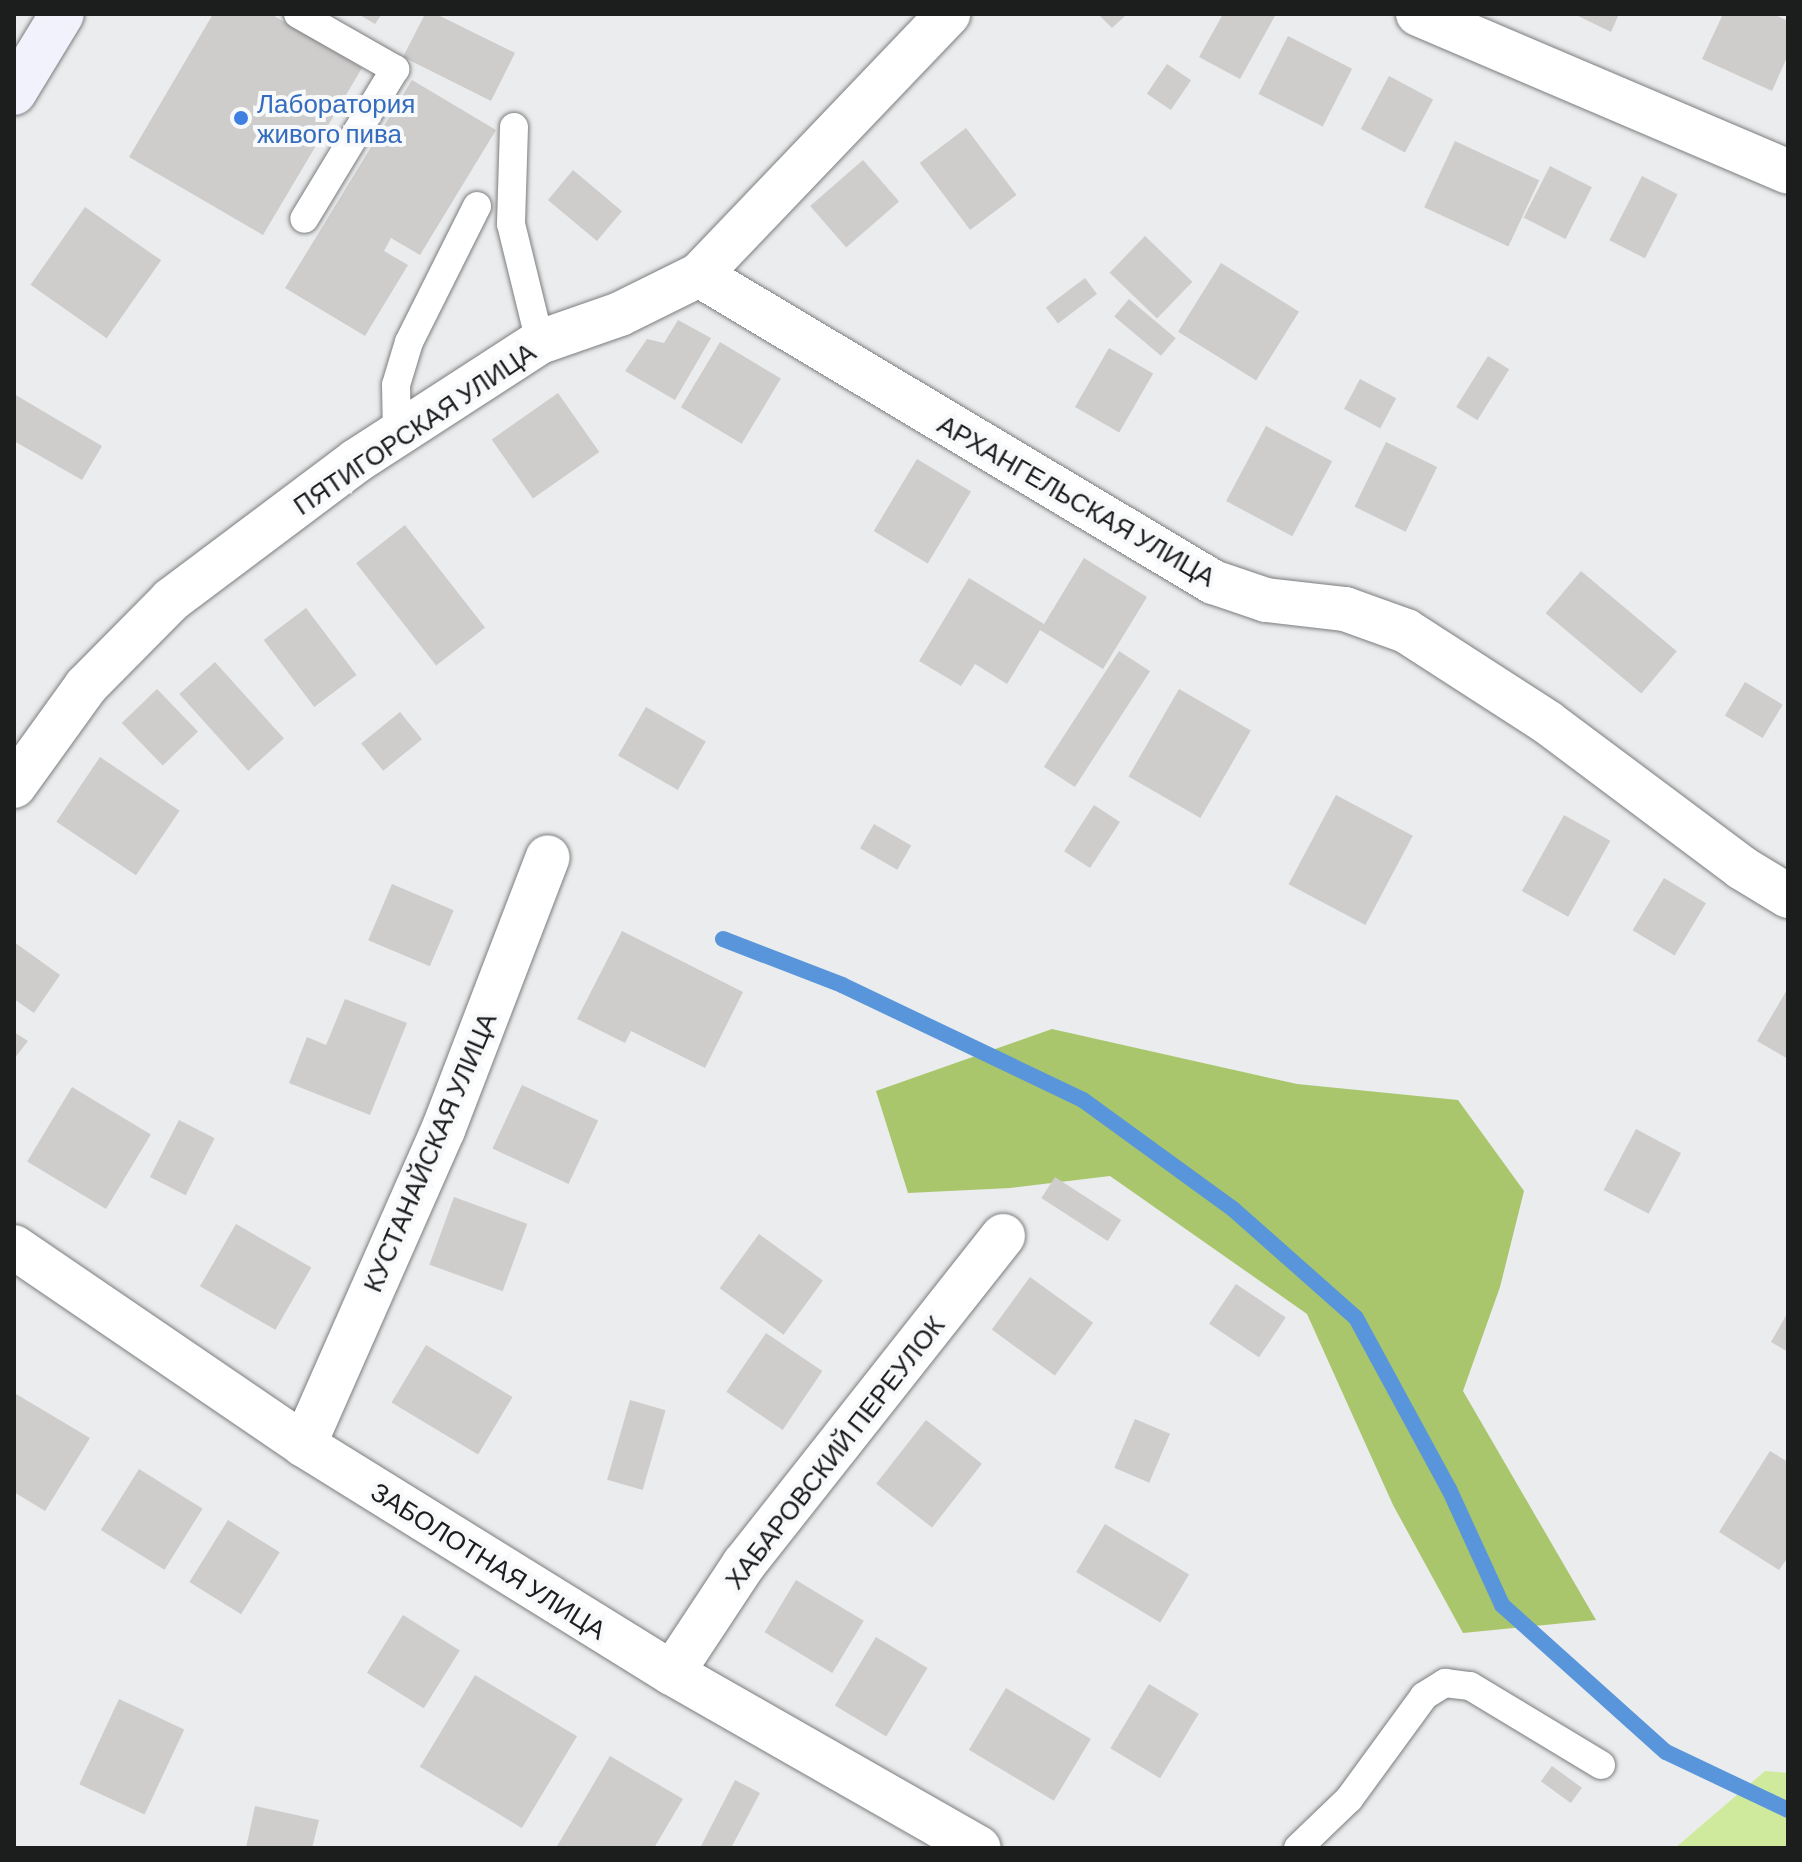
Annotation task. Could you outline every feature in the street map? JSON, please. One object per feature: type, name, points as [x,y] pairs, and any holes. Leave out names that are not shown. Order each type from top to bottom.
[{"type":"main road","points":[[14,93],[62,14]]},
{"type":"street","name":"ПЯТИГОРСКАЯ УЛИЦА","points":[[14,786],[86,686],[171,600],[356,461],[540,342],[620,314],[699,275],[948,14]]},
{"type":"street","points":[[1418,14],[1788,172]]},
{"type":"street","name":"АРХАНГЕЛЬСКАЯ УЛИЦА","points":[[699,275],[1213,582],[1266,600],[1345,609],[1406,631],[1547,722],[1742,868],[1788,896]]},
{"type":"street","name":"КУСТАНАЙСКАЯ УЛИЦА","points":[[304,1445],[443,1130],[548,857]]},
{"type":"street","name":"ХАБАРОВСКИЙ ПЕРЕУЛОК","points":[[672,1673],[744,1564],[1003,1236]]},
{"type":"street","name":"ЗАБОЛОТНАЯ УЛИЦА","points":[[14,1247],[304,1445],[672,1673],[979,1848]]},
{"type":"lane","points":[[298,14],[395,69],[304,219]]},
{"type":"lane","points":[[514,127],[511,224],[540,342]]},
{"type":"lane","points":[[397,436],[396,385],[409,342],[477,206]]},
{"type":"lane","points":[[1298,1848],[1349,1799],[1424,1696],[1445,1683],[1470,1686],[1601,1765]]},
{"type":"green space","points":[[1052,1029],[1297,1084],[1458,1100],[1524,1191],[1500,1287],[1463,1391],[1596,1620],[1463,1633],[1393,1505],[1307,1314],[1110,1176],[1010,1188],[908,1193],[876,1091]]},
{"type":"green space","points":[[1765,1771],[1788,1773],[1788,1848],[1675,1848]]},
{"type":"building","points":[[213,14],[271,14],[362,68],[263,235],[129,157]]},
{"type":"building","points":[[358,14],[382,14],[375,24]]},
{"type":"building","points":[[425,14],[436,14],[515,53],[491,101],[403,57]]},
{"type":"building","points":[[1098,14],[1127,14],[1112,28]]},
{"type":"building","points":[[1223,14],[1276,14],[1240,79],[1199,57]]},
{"type":"building","points":[[1574,14],[1619,14],[1611,32]]},
{"type":"building","points":[[1723,14],[1773,14],[1788,21],[1788,55],[1772,91],[1702,59]]},
{"type":"building","points":[[1288,36],[1352,69],[1323,127],[1258,94]]},
{"type":"building","points":[[1167,64],[1191,80],[1171,110],[1147,94]]},
{"type":"building","points":[[1389,76],[1433,99],[1405,152],[1361,129]]},
{"type":"building","points":[[412,80],[496,130],[420,255],[391,238],[384,251],[408,265],[365,336],[285,288]]},
{"type":"building","points":[[966,128],[1017,195],[970,230],[920,163]]},
{"type":"building","points":[[1455,141],[1539,180],[1508,246],[1424,207]]},
{"type":"building","points":[[863,160],[899,202],[846,247],[810,206]]},
{"type":"building","points":[[1550,166],[1592,187],[1566,239],[1524,218]]},
{"type":"building","points":[[573,170],[622,211],[597,241],[548,200]]},
{"type":"building","points":[[1642,176],[1678,194],[1645,258],[1609,240]]},
{"type":"building","points":[[85,207],[161,260],[107,338],[31,285]]},
{"type":"building","points":[[1145,236],[1192,282],[1157,319],[1110,273]]},
{"type":"building","points":[[1221,263],[1299,312],[1256,380],[1178,332]]},
{"type":"building","points":[[1085,278],[1097,294],[1058,323],[1046,307]]},
{"type":"building","points":[[1129,299],[1176,338],[1161,356],[1114,317]]},
{"type":"building","points":[[678,320],[711,338],[675,400],[625,371],[647,339],[664,343]]},
{"type":"building","points":[[720,342],[781,379],[742,444],[681,407]]},
{"type":"building","points":[[1109,348],[1153,374],[1119,432],[1075,407]]},
{"type":"building","points":[[1488,356],[1509,369],[1477,420],[1456,407]]},
{"type":"building","points":[[1360,379],[1396,398],[1380,428],[1344,409]]},
{"type":"building","points":[[558,393],[599,452],[533,498],[492,439]]},
{"type":"building","points":[[14,394],[102,446],[82,480],[14,441]]},
{"type":"building","points":[[1266,426],[1332,461],[1292,536],[1226,501]]},
{"type":"building","points":[[1386,442],[1437,467],[1406,532],[1354,507]]},
{"type":"building","points":[[917,459],[971,491],[928,563],[874,531]]},
{"type":"building","points":[[405,525],[485,627],[436,666],[356,563]]},
{"type":"building","points":[[1084,558],[1147,597],[1103,669],[1040,630],[1007,684],[975,664],[961,686],[919,661],[969,578],[1044,624]]},
{"type":"building","points":[[1581,571],[1677,651],[1641,693],[1546,613]]},
{"type":"building","points":[[306,608],[357,675],[314,707],[264,640]]},
{"type":"building","points":[[1119,651],[1150,671],[1075,787],[1044,767]]},
{"type":"building","points":[[215,662],[284,739],[248,771],[179,694]]},
{"type":"building","points":[[1745,682],[1783,705],[1763,738],[1725,715]]},
{"type":"building","points":[[157,689],[198,731],[163,765],[122,723]]},
{"type":"building","points":[[1179,689],[1251,730],[1200,818],[1128,776]]},
{"type":"building","points":[[646,707],[706,742],[678,790],[618,755]]},
{"type":"building","points":[[400,712],[422,739],[383,771],[361,743]]},
{"type":"building","points":[[100,757],[180,811],[136,875],[56,822]]},
{"type":"building","points":[[1336,795],[1413,836],[1365,925],[1289,884]]},
{"type":"building","points":[[1094,805],[1120,822],[1090,868],[1064,851]]},
{"type":"building","points":[[1564,815],[1610,841],[1568,917],[1522,891]]},
{"type":"building","points":[[874,824],[911,846],[897,870],[860,848]]},
{"type":"building","points":[[1664,878],[1706,903],[1675,956],[1633,930]]},
{"type":"building","points":[[392,884],[454,910],[430,966],[368,940]]},
{"type":"building","points":[[622,931],[743,992],[705,1068],[631,1031],[625,1043],[577,1019]]},
{"type":"building","points":[[14,942],[60,975],[34,1013],[14,999]]},
{"type":"building","points":[[1788,988],[1788,1059],[1757,1041]]},
{"type":"building","points":[[345,999],[407,1023],[370,1115],[289,1083],[307,1037],[326,1045]]},
{"type":"building","points":[[14,1032],[28,1041],[14,1059]]},
{"type":"building","points":[[522,1085],[598,1120],[569,1184],[492,1148]]},
{"type":"building","points":[[72,1087],[151,1134],[106,1209],[27,1162]]},
{"type":"building","points":[[179,1120],[215,1138],[186,1195],[150,1177]]},
{"type":"building","points":[[1636,1129],[1681,1153],[1649,1214],[1604,1190]]},
{"type":"building","points":[[1055,1177],[1121,1220],[1108,1241],[1041,1198]]},
{"type":"building","points":[[454,1197],[527,1224],[503,1291],[429,1265]]},
{"type":"building","points":[[236,1224],[311,1268],[275,1330],[200,1286]]},
{"type":"building","points":[[759,1234],[823,1280],[784,1335],[720,1288]]},
{"type":"building","points":[[1030,1277],[1093,1323],[1055,1375],[992,1330]]},
{"type":"building","points":[[1236,1284],[1286,1318],[1259,1357],[1209,1324]]},
{"type":"building","points":[[1788,1312],[1788,1352],[1771,1342]]},
{"type":"building","points":[[766,1333],[822,1371],[783,1430],[726,1392]]},
{"type":"building","points":[[426,1345],[513,1397],[478,1454],[391,1402]]},
{"type":"building","points":[[16,1394],[90,1438],[45,1511],[14,1492]]},
{"type":"building","points":[[630,1400],[666,1410],[643,1490],[607,1480]]},
{"type":"building","points":[[1135,1419],[1170,1434],[1149,1483],[1114,1468]]},
{"type":"building","points":[[926,1420],[982,1464],[932,1528],[876,1484]]},
{"type":"building","points":[[1770,1451],[1788,1462],[1788,1557],[1779,1570],[1719,1532]]},
{"type":"building","points":[[139,1469],[203,1509],[164,1570],[101,1530]]},
{"type":"building","points":[[228,1520],[280,1552],[241,1614],[189,1582]]},
{"type":"building","points":[[1105,1524],[1189,1574],[1160,1622],[1076,1572]]},
{"type":"building","points":[[796,1580],[864,1621],[832,1673],[765,1632]]},
{"type":"building","points":[[403,1615],[460,1651],[424,1708],[367,1673]]},
{"type":"building","points":[[876,1637],[927,1668],[886,1736],[835,1706]]},
{"type":"building","points":[[475,1675],[577,1736],[522,1828],[420,1767]]},
{"type":"building","points":[[1149,1684],[1199,1714],[1160,1778],[1110,1748]]},
{"type":"building","points":[[1006,1688],[1091,1739],[1054,1801],[969,1750]]},
{"type":"building","points":[[119,1699],[184,1729],[145,1815],[79,1784]]},
{"type":"building","points":[[610,1756],[683,1799],[654,1848],[556,1848]]},
{"type":"building","points":[[1552,1766],[1582,1788],[1571,1803],[1541,1781]]},
{"type":"building","points":[[735,1780],[760,1793],[731,1848],[700,1848]]},
{"type":"building","points":[[255,1806],[319,1820],[312,1848],[246,1848]]},
{"type":"waterway","points":[[723,939],[842,985],[1083,1100],[1233,1209],[1356,1318],[1449,1489],[1502,1605],[1666,1752],[1788,1810]]},
{"type":"place","name":"Лаборатория живого пива","points":[[241,118]]}]
